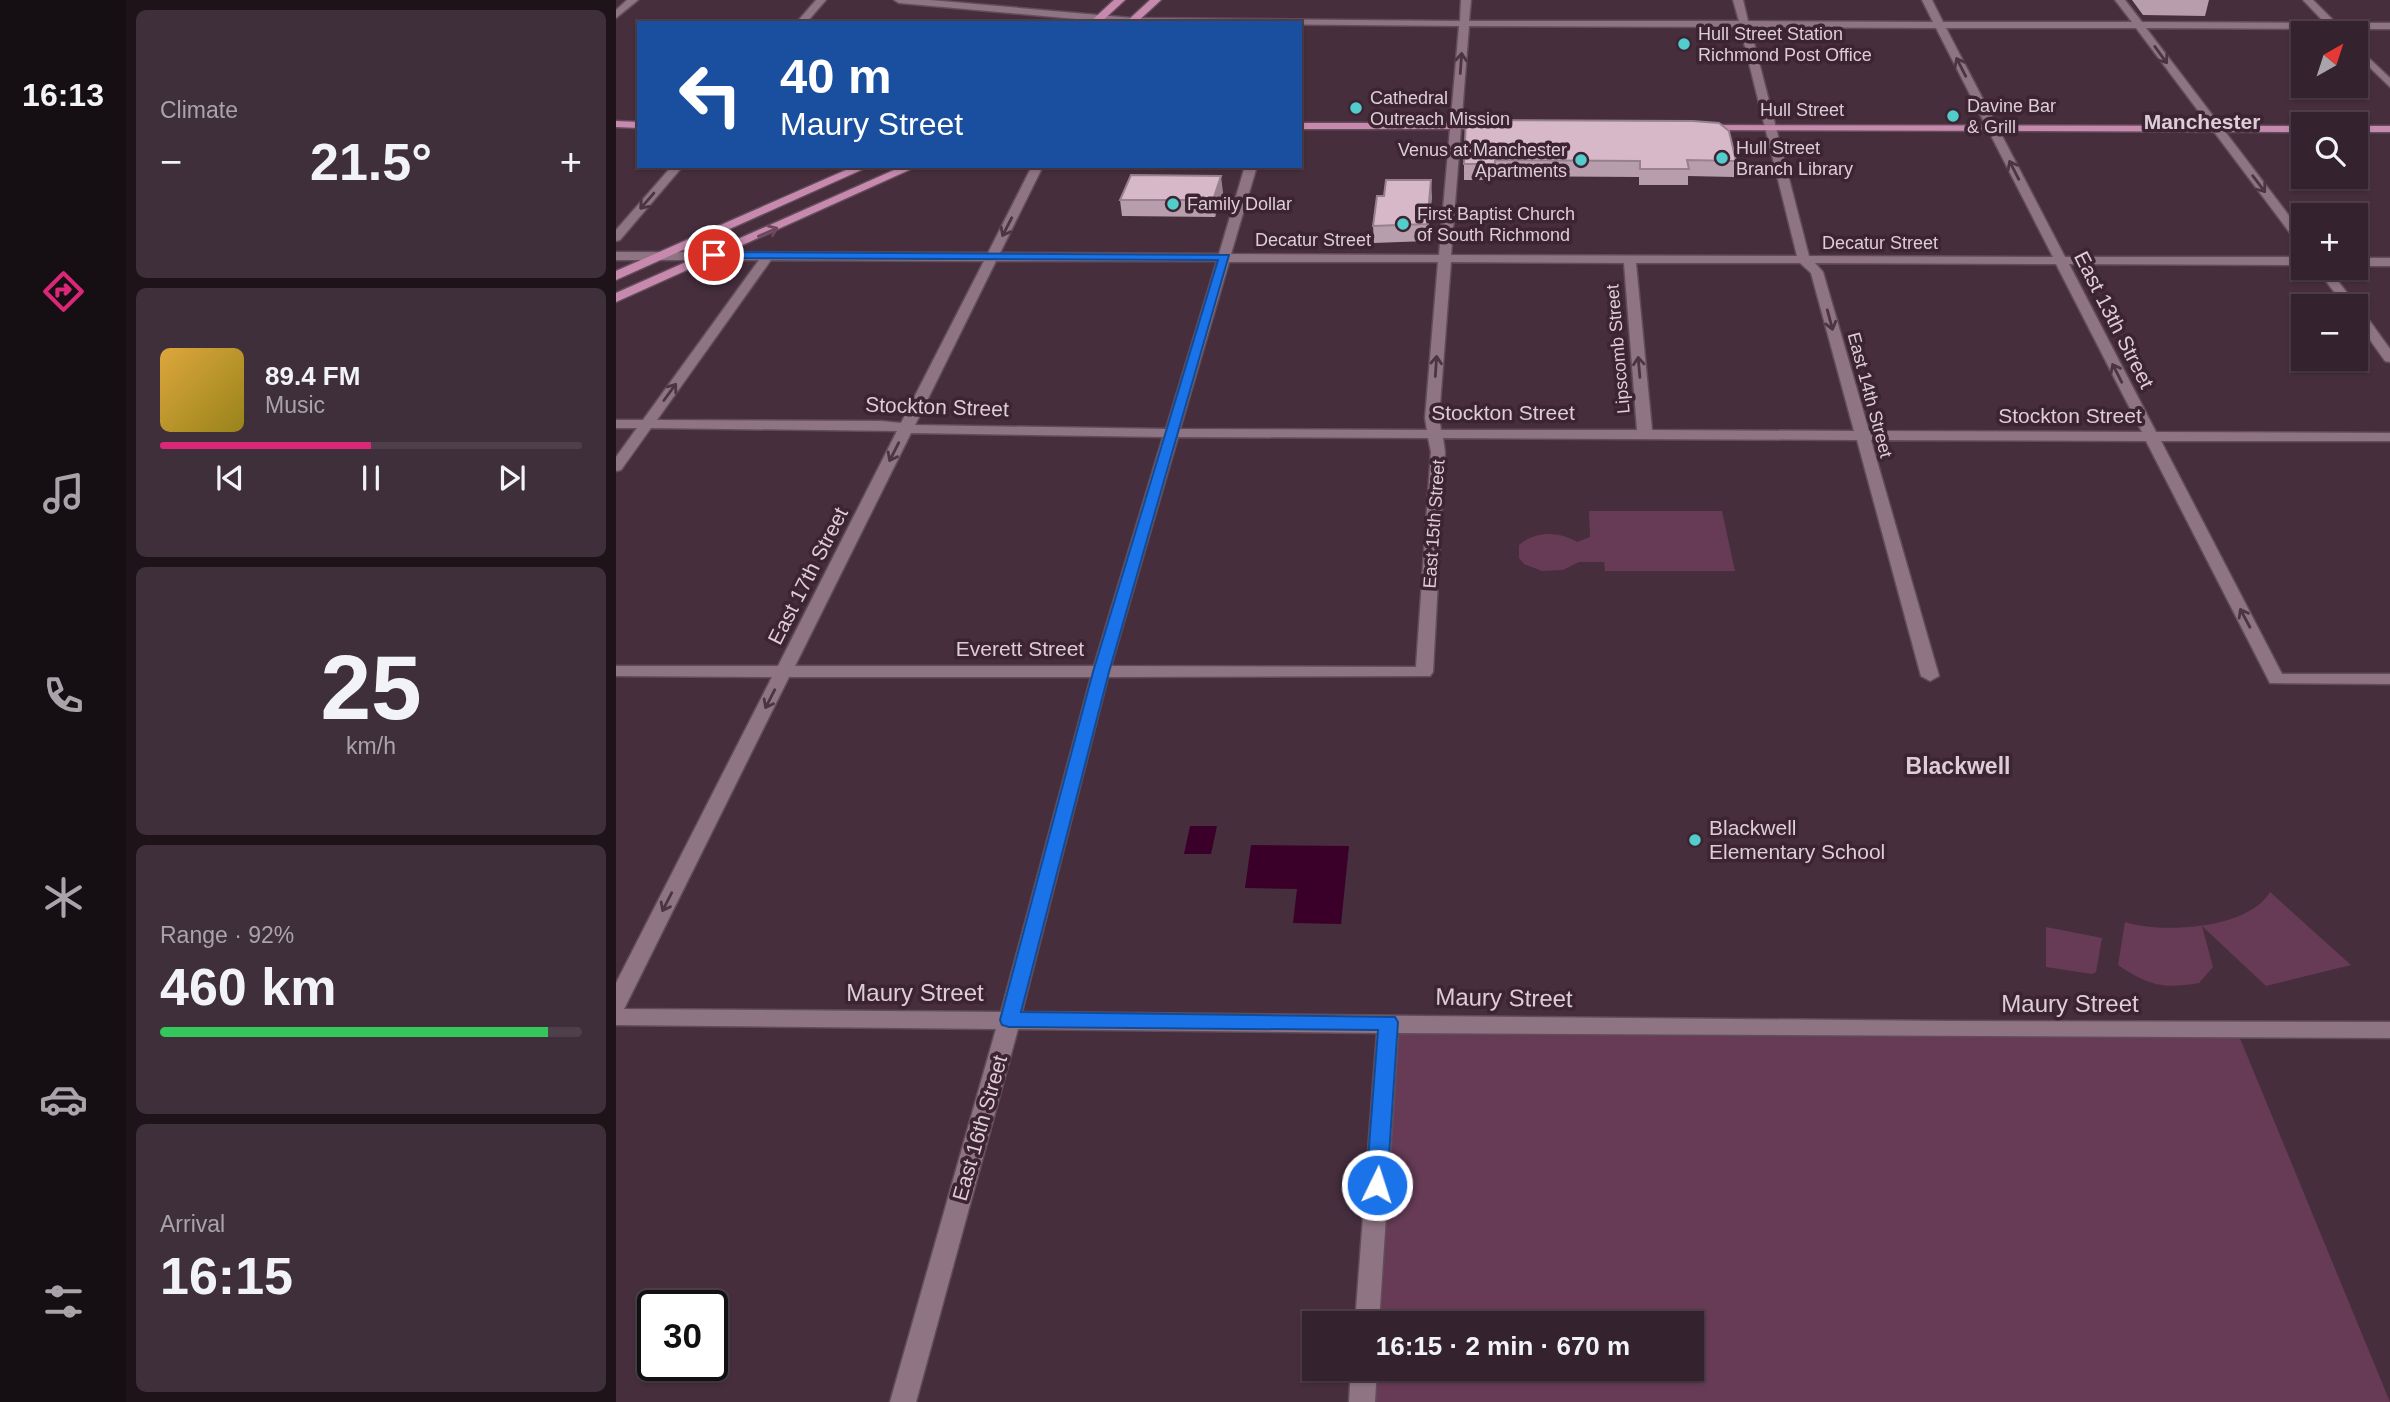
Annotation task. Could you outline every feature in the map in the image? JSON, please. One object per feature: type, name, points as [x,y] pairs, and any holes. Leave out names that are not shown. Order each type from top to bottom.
[{"type":"main road","points":[[1097,20],[1120,0]]},
{"type":"main road","points":[[1132,21],[1156,0]]},
{"type":"main road","points":[[616,124],[637,124]]},
{"type":"main road","points":[[1302,126],[1497,126]]},
{"type":"main road","name":"Hull Street","points":[[1690,127],[2291,129]]},
{"type":"main road","points":[[2368,129],[2390,129]]},
{"type":"main road","points":[[616,276],[860,168]]},
{"type":"main road","points":[[616,298],[909,168]]},
{"type":"street","points":[[616,15],[633,0]]},
{"type":"street","points":[[803,21],[821,0]]},
{"type":"street","points":[[899,0],[1097,20]]},
{"type":"street","name":"East 15th Street","points":[[1424,672],[1438,452],[1432,418],[1466,0]]},
{"type":"street","name":"East 14th Street","points":[[1738,0],[1804,260],[1817,272],[1930,676]]},
{"type":"street","name":"East 13th Street","points":[[1927,0],[2276,679],[2390,679]]},
{"type":"street","points":[[2120,0],[2291,226]]},
{"type":"street","points":[[2308,0],[2329,21]]},
{"type":"street","points":[[1302,23],[2139,25],[2291,28]]},
{"type":"street","points":[[2368,27],[2390,26]]},
{"type":"street","points":[[2368,61],[2390,84]]},
{"type":"street","points":[[616,237],[676,168]]},
{"type":"street","name":"East 17th Street","points":[[616,1004],[1037,168]]},
{"type":"street","name":"East 16th Street","points":[[903,1402],[1009,1020],[1101,672],[1250,168]]},
{"type":"street","name":"Decatur Street","points":[[616,256],[2291,261]]},
{"type":"street","points":[[616,467],[768,256]]},
{"type":"street","name":"Lipscomb Street","points":[[1630,260],[1644,435]]},
{"type":"street","points":[[2368,261],[2390,262]]},
{"type":"street","points":[[2331,280],[2342,294]]},
{"type":"street","points":[[2368,328],[2390,358]]},
{"type":"street","name":"Stockton Street","points":[[616,424],[881,425],[906,428],[1172,433],[2390,437]]},
{"type":"street","name":"Everett Street","points":[[616,671],[1424,672]]},
{"type":"street","name":"Maury Street","points":[[616,1017],[1388,1022],[1732,1029],[2390,1030]]},
{"type":"street","points":[[1368,1311],[1388,1022]]},
{"type":"street","points":[[1362,1402],[1363,1381]]},
{"type":"shaded area","points":[[1589,511],[1722,511],[1735,571],[1605,571],[1604,562],[1579,562],[1563,570],[1542,571],[1524,564],[1519,558],[1519,545],[1532,537],[1555,534],[1577,542],[1590,537]]},
{"type":"shaded area","points":[[1190,826],[1217,826],[1211,854],[1184,854]]},
{"type":"shaded area","points":[[1251,845],[1349,846],[1341,924],[1293,923],[1297,889],[1245,888]]},
{"type":"shaded area","points":[[2270,892],[2351,965],[2266,986],[2202,926],[2213,967],[2199,983],[2175,986],[2148,982],[2118,965],[2125,922],[2160,928],[2182,928],[2225,921],[2244,914]]},
{"type":"shaded area","points":[[2046,927],[2102,938],[2096,972],[2092,974],[2046,967]]},
{"type":"shaded area","points":[[1388,1022],[2237,1031],[2390,1402],[1363,1402],[1364,1381],[1704,1381],[1704,1311],[1369,1311]]},
{"type":"building","points":[[1466,120],[1719,123],[1729,131],[1736,161],[1687,160],[1689,169],[1640,169],[1640,161],[1495,160],[1495,164],[1464,164]]},
{"type":"building","points":[[1131,175],[1221,176],[1213,200],[1120,200]]},
{"type":"building","points":[[1386,180],[1431,180],[1427,224],[1373,226],[1377,196],[1384,196]]},
{"type":"place","name":"Hull Street Station Richmond Post Office","points":[[1684,44]]},
{"type":"place","name":"Cathedral Outreach Mission","points":[[1356,108]]},
{"type":"place","name":"Davine Bar & Grill","points":[[1953,116]]},
{"type":"place","name":"Hull Street Branch Library","points":[[1722,158]]},
{"type":"place","name":"Venus at Manchester Apartments","points":[[1581,160]]},
{"type":"place","name":"Family Dollar","points":[[1173,204]]},
{"type":"place","name":"First Baptist Church of South Richmond","points":[[1403,224]]},
{"type":"place","name":"Blackwell Elementary School","points":[[1695,840]]},
{"type":"district","name":"Manchester","points":[[2202,122]]},
{"type":"district","name":"Blackwell","points":[[1958,766]]},
{"type":"route","points":[[714,255],[1225,257],[1101,672],[1009,1020],[1388,1022],[1377,1185]]}]
